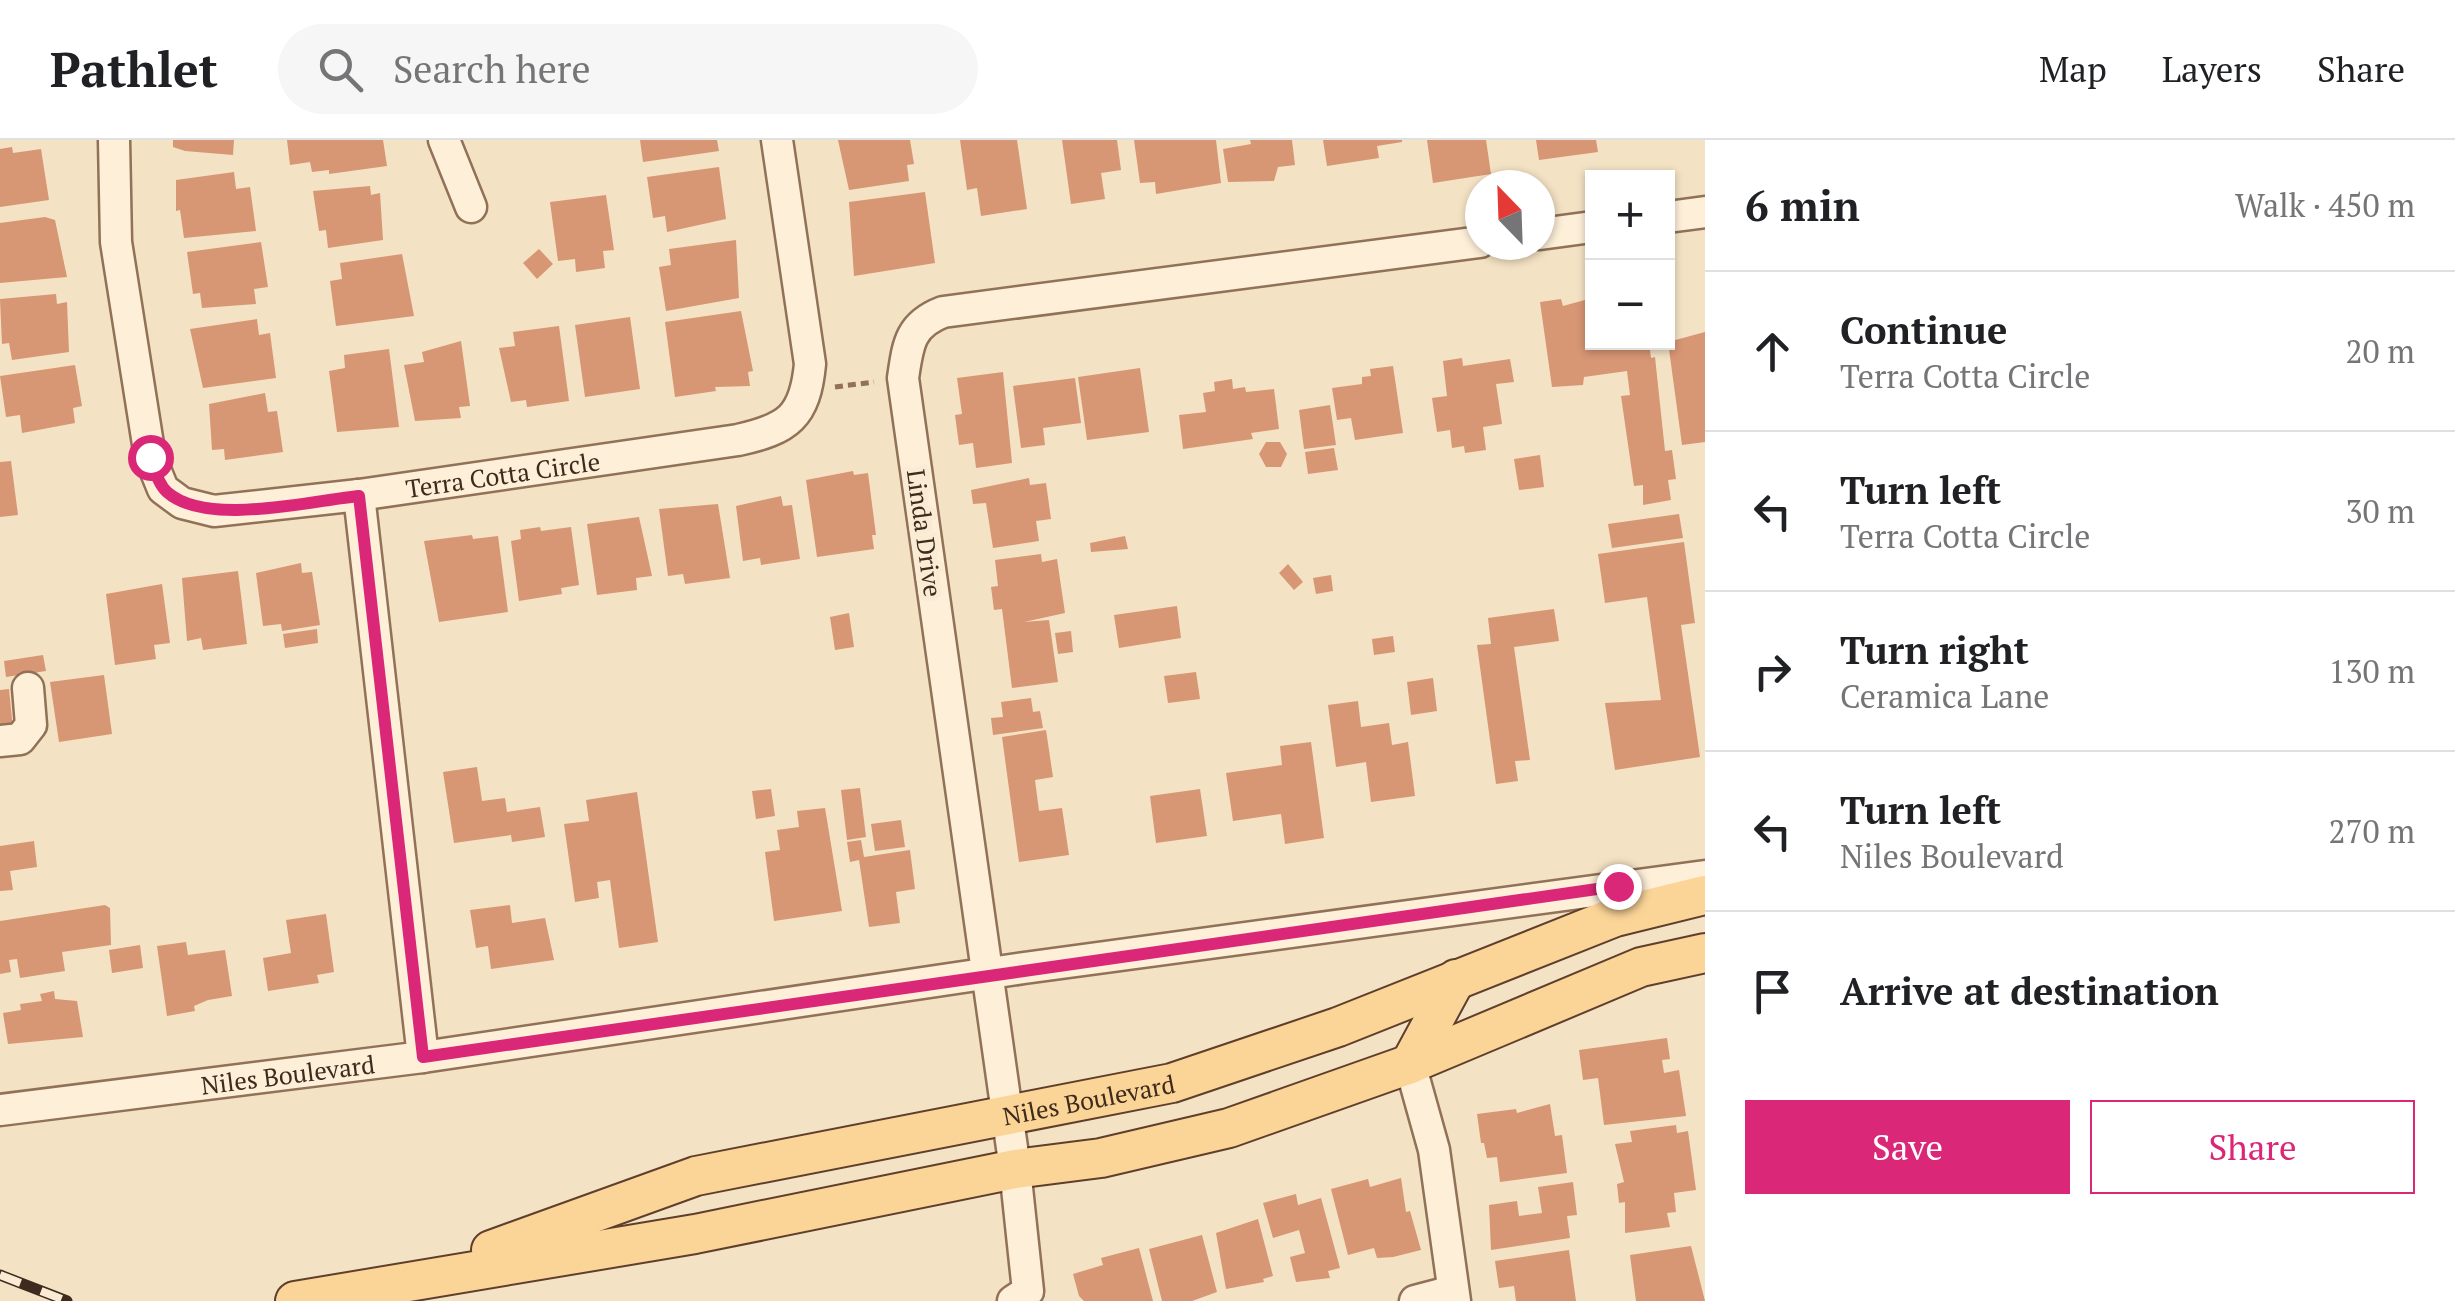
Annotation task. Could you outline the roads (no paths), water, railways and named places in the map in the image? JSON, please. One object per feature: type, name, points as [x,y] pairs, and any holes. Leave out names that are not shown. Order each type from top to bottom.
[{"type":"main road","name":"Niles Boulevard","points":[[404,1281],[696,1176],[1172,1083],[1338,1027],[1615,916],[1705,895]]},
{"type":"main road","name":"Niles Boulevard","points":[[295,1301],[695,1234],[1015,1168],[1101,1158],[1229,1128],[1410,1064],[1641,967],[1705,953]]},
{"type":"main road","points":[[1338,1027],[1410,1064],[1456,979]]},
{"type":"street","name":"Terra Cotta Circle","points":[[114,140],[116,242],[150,457],[163,489],[182,503],[214,512],[359,496],[772,432],[793,418],[807,391],[810,364],[777,140]]},
{"type":"street","points":[[444,140],[471,206]]},
{"type":"street","points":[[1675,216],[1705,212]]},
{"type":"street","points":[[1555,232],[1585,228]]},
{"type":"street","name":"Linda Drive","points":[[1012,1301],[1028,1291],[1015,1168],[903,378],[909,337],[923,319],[943,312],[1465,244]]},
{"type":"street","points":[[359,496],[423,1057]]},
{"type":"street","points":[[0,741],[20,739],[31,726],[28,688]]},
{"type":"street","name":"Niles Boulevard","points":[[0,1110],[423,1057],[1024,968],[1705,876]]},
{"type":"street","points":[[1410,1064],[1434,1150],[1454,1296],[1415,1301]]},
{"type":"railway","points":[[0,1275],[67,1301]]}]
